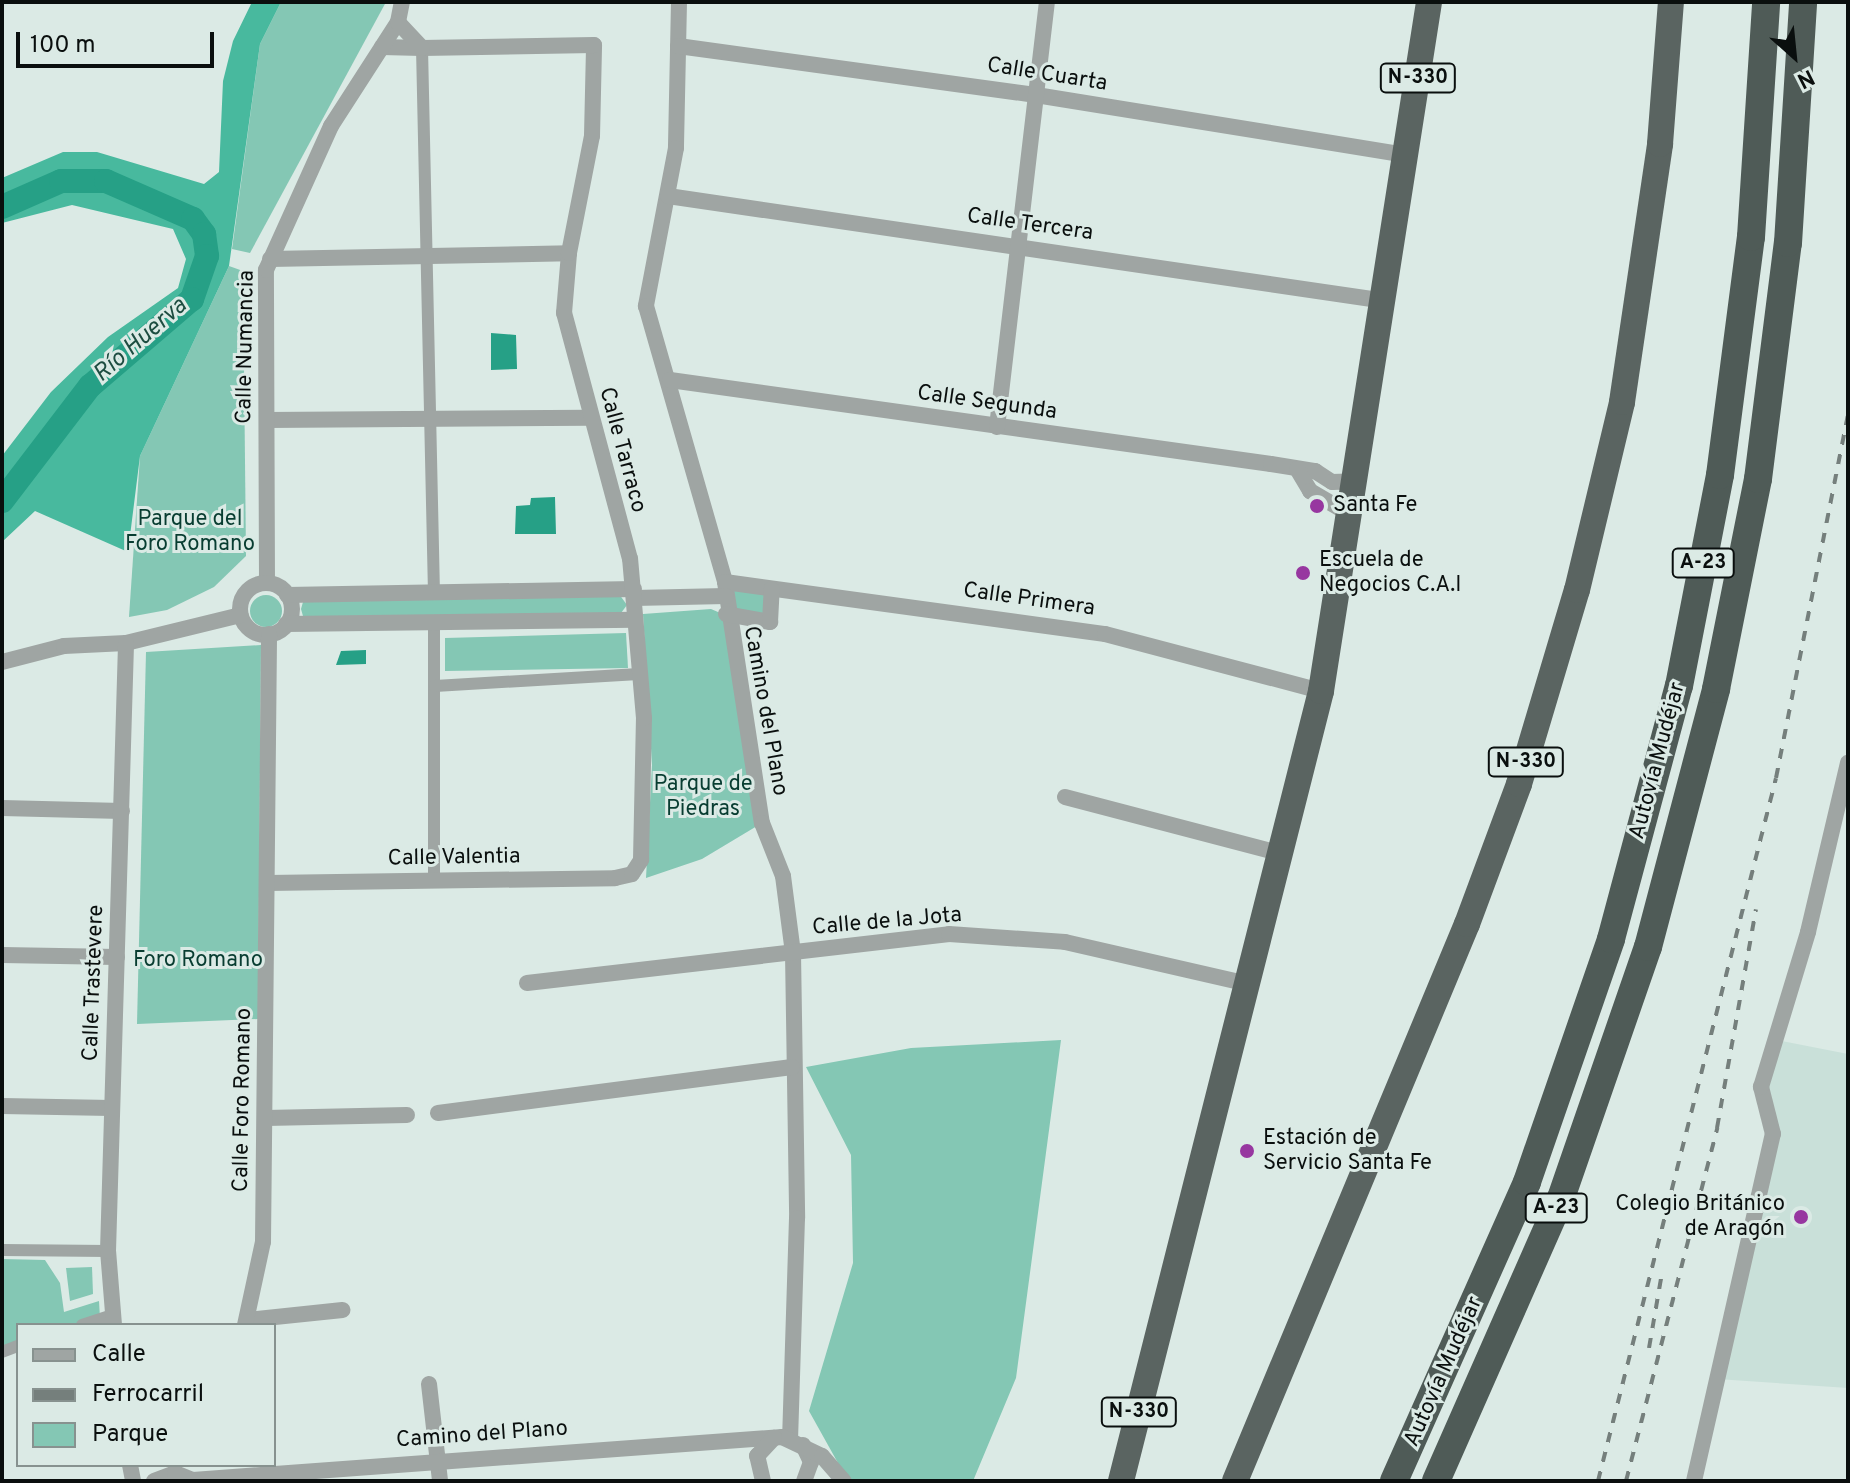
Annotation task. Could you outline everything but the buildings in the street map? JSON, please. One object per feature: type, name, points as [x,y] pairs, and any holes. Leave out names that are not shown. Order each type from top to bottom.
[{"type":"highway","name":"N-330","points":[[1121,1481],[1321,691],[1408,155],[1429,2]]},
{"type":"highway","name":"N-330","points":[[1235,1481],[1467,924],[1519,784],[1577,590],[1622,402],[1660,144],[1671,2]]},
{"type":"highway","name":"Autovía Mudéjar","points":[[1394,1481],[1527,1182],[1611,939],[1679,686],[1720,475],[1751,237],[1766,2]]},
{"type":"highway","name":"Autovía Mudéjar","points":[[1436,1481],[1561,1198],[1648,947],[1716,689],[1758,479],[1776,338],[1788,243],[1803,2]]},
{"type":"street","name":"Calle Numancia","points":[[267,583],[270,259],[331,126],[398,22],[402,2]]},
{"type":"street","name":"Camino del Plano","points":[[152,1481],[198,1475],[789,1440],[797,1218],[792,1067],[793,953],[783,876],[762,823],[726,614],[725,589],[670,380],[646,306],[676,148],[679,2]]},
{"type":"street","points":[[997,427],[1047,2]]},
{"type":"street","points":[[398,22],[422,48],[429,255],[434,592]]},
{"type":"street","name":"Calle Tarraco","points":[[422,48],[594,45],[592,136],[569,253],[564,313],[634,594],[644,718],[638,868]]},
{"type":"street","name":"Calle Cuarta","points":[[678,46],[1036,95],[1408,155]]},
{"type":"street","points":[[382,47],[422,48]]},
{"type":"street","name":"Calle Tercera","points":[[668,196],[1385,301]]},
{"type":"street","points":[[270,259],[569,253]]},
{"type":"street","name":"Calle Segunda","points":[[670,380],[1297,469],[1332,482],[1356,481]]},
{"type":"street","points":[[267,420],[432,423],[589,418]]},
{"type":"street","points":[[1297,469],[1310,491],[1351,515]]},
{"type":"street","points":[[241,615],[246,593],[267,583],[287,595],[291,610],[286,624]]},
{"type":"street","points":[[726,614],[770,622],[772,589]]},
{"type":"street","name":"Calle Primera","points":[[287,595],[434,592],[634,594],[772,589],[1105,634],[1321,691]]},
{"type":"street","points":[[241,615],[254,632],[269,634],[286,624],[635,620]]},
{"type":"street","points":[[2,662],[64,646],[126,643],[241,615]]},
{"type":"street","points":[[434,624],[434,880]]},
{"type":"street","name":"Calle Foro Romano","points":[[246,1322],[263,1242],[269,634]]},
{"type":"street","name":"Calle Trastevere","points":[[114,1320],[108,1251],[126,643]]},
{"type":"street","points":[[435,686],[639,674]]},
{"type":"street","points":[[1694,1481],[1773,1134],[1761,1087],[1808,932],[1848,763]]},
{"type":"street","points":[[1065,797],[1282,854]]},
{"type":"street","points":[[2,808],[122,811]]},
{"type":"street","name":"Calle Valentia","points":[[268,883],[615,878],[638,868]]},
{"type":"street","name":"Calle de la Jota","points":[[527,983],[949,934],[1051,941],[1248,984]]},
{"type":"street","points":[[2,955],[117,957]]},
{"type":"street","points":[[438,1113],[792,1067]]},
{"type":"street","points":[[2,1106],[111,1108]]},
{"type":"street","points":[[266,1118],[407,1115]]},
{"type":"street","points":[[2,1250],[108,1251]]},
{"type":"street","points":[[246,1322],[342,1310]]},
{"type":"street","points":[[429,1384],[440,1481]]},
{"type":"street","points":[[763,1481],[757,1456],[789,1440]]},
{"type":"street","points":[[789,1440],[811,1462],[804,1481]]},
{"type":"street","points":[[789,1440],[844,1481]]},
{"type":"shaded area","points":[[252,2],[281,2],[260,44],[229,266],[140,456],[128,552],[35,511],[2,542],[2,456],[51,392],[108,337],[178,288],[186,259],[173,229],[72,205],[2,223],[2,178],[63,152],[97,152],[204,184],[219,172],[223,81],[233,41]]},
{"type":"shaded area","points":[[491,333],[516,335],[517,369],[491,370]]},
{"type":"shaded area","points":[[555,497],[556,534],[515,534],[516,506],[530,505],[531,498]]},
{"type":"shaded area","points":[[366,650],[366,664],[336,665],[341,651]]},
{"type":"shaded area","name":"Colegio Británico de Aragón","points":[[1777,1040],[1848,1054],[1848,1388],[1717,1379],[1773,1134],[1761,1087]]},
{"type":"green space","points":[[281,2],[386,2],[250,253],[232,249],[260,44]]},
{"type":"green space","name":"Parque del Foro Romano","points":[[229,266],[243,271],[246,556],[214,587],[167,610],[129,617],[140,456]]},
{"type":"green space","points":[[729,586],[772,589],[769,620],[729,612]]},
{"type":"green space","points":[[619,594],[627,605],[618,617],[303,616],[301,609],[303,602]]},
{"type":"green space","points":[[266,595],[278,599],[282,611],[278,623],[266,627],[254,623],[250,611],[254,599]]},
{"type":"green space","name":"Parque de Piedras","points":[[711,609],[725,615],[762,823],[702,859],[646,878],[652,765],[643,614]]},
{"type":"green space","points":[[626,633],[628,668],[445,671],[445,638]]},
{"type":"green space","name":"Foro Romano","points":[[261,645],[258,1019],[137,1024],[146,652]]},
{"type":"green space","points":[[1061,1040],[1016,1378],[973,1481],[848,1481],[809,1411],[853,1263],[851,1155],[806,1067],[911,1048]]},
{"type":"green space","points":[[2,1259],[45,1260],[60,1283],[64,1312],[99,1301],[100,1318],[83,1323],[16,1323],[16,1344],[2,1348]]},
{"type":"green space","points":[[92,1267],[93,1294],[70,1301],[66,1268]]},
{"type":"waterway","name":"Río Huerva","points":[[2,207],[61,181],[106,181],[193,219],[204,234],[207,256],[192,299],[90,386],[2,501]]},
{"type":"railway","points":[[1598,1481],[1776,778],[1848,416]]},
{"type":"railway","points":[[1626,1481],[1717,1128],[1756,909]]},
{"type":"railway","points":[[1649,1348],[1662,1273]]},
{"type":"place","name":"Santa Fe","points":[[1317,506]]},
{"type":"place","name":"Escuela de Negocios C.A.I","points":[[1303,573]]},
{"type":"place","name":"Estación de Servicio Santa Fe","points":[[1247,1151]]},
{"type":"place","name":"Colegio Británico de Aragón","points":[[1801,1217]]}]
